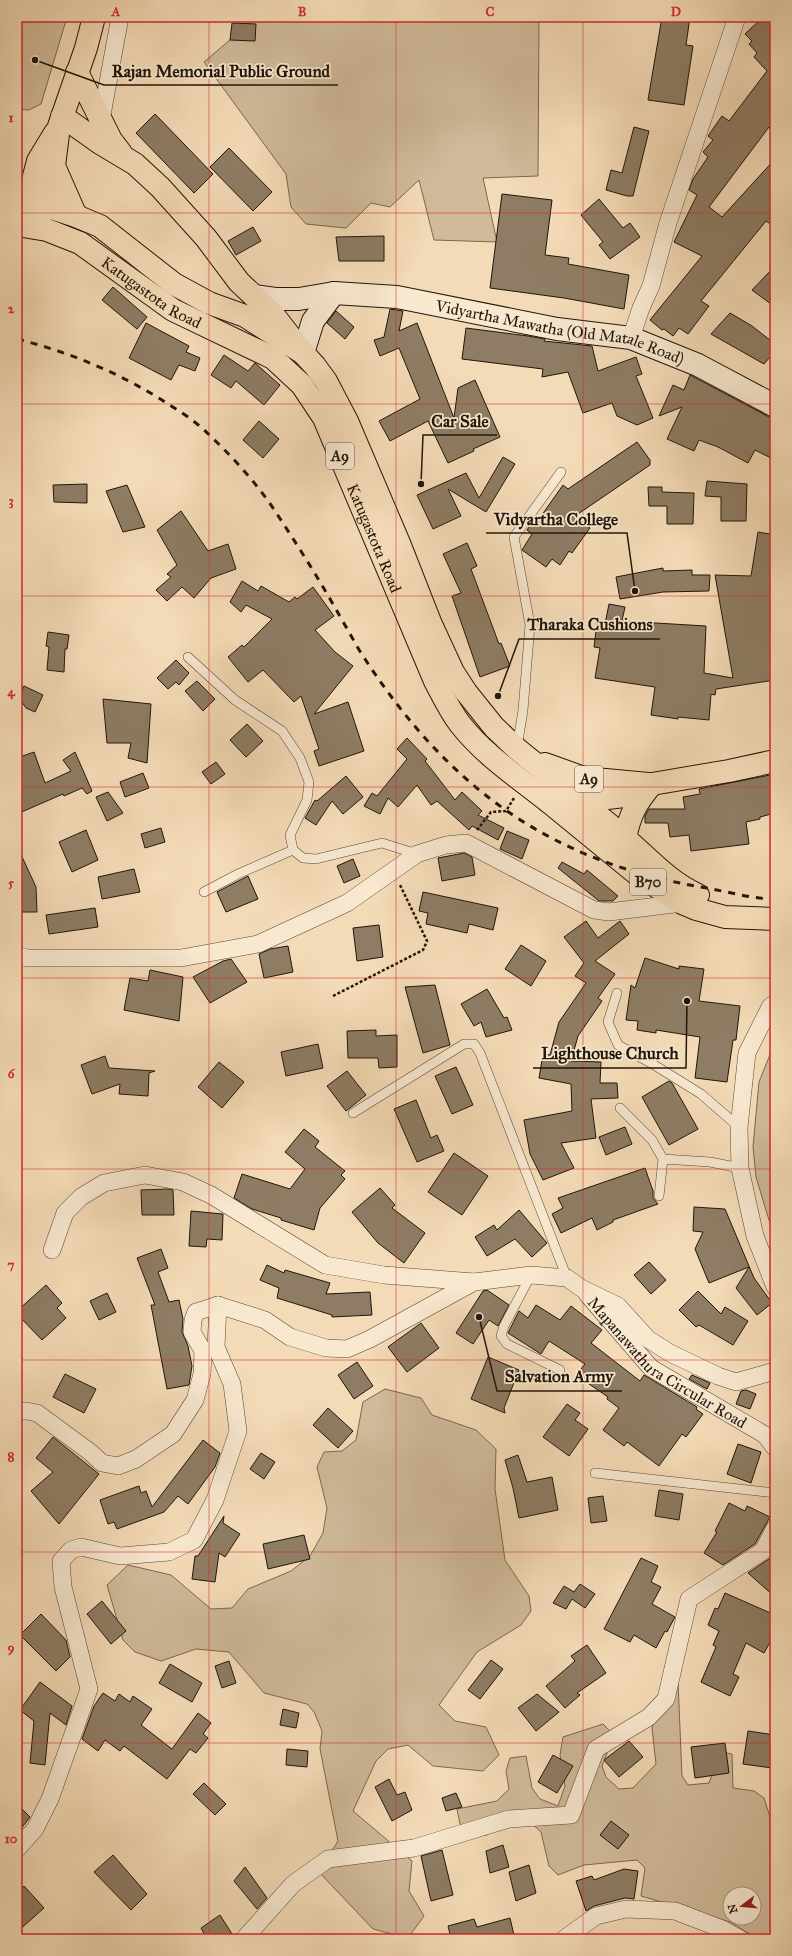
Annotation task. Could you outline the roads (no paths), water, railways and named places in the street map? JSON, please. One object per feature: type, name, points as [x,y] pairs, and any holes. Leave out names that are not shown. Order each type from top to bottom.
[{"type":"main road","points":[[25,226],[28,204],[46,164],[94,17]]},
{"type":"main road","points":[[77,72],[111,140],[124,157]]},
{"type":"main road","points":[[61,121],[135,164],[160,187],[206,238],[239,282],[272,313],[303,354]]},
{"type":"main road","points":[[17,173],[46,164]]},
{"type":"main road","points":[[46,164],[76,216]]},
{"type":"main road","name":"Katugastota Road","points":[[28,204],[76,216],[100,226],[163,275],[194,296],[245,316],[303,354],[326,381],[347,421],[399,543],[430,622],[454,672],[479,709],[523,754],[584,778],[652,784]]},
{"type":"main road","name":"Katugastota Road","points":[[25,226],[59,234],[91,249],[174,310],[273,358],[302,385],[327,425],[430,669],[442,694],[461,724],[498,762],[549,802],[624,796],[652,784],[729,771],[775,761]]},
{"type":"main road","points":[[523,754],[580,800]]},
{"type":"main road","points":[[625,838],[629,819],[635,806],[652,784]]},
{"type":"main road","name":"B70","points":[[580,800],[646,858],[696,894],[771,919]]},
{"type":"main road","name":"B70","points":[[549,802],[638,874],[682,903],[696,909],[725,917],[771,919]]},
{"type":"street","points":[[102,120],[120,17]]},
{"type":"street","points":[[631,338],[641,308],[651,286],[668,223],[737,17]]},
{"type":"street","points":[[303,354],[313,321],[334,293]]},
{"type":"street","name":"Vidyartha Mawatha (Old Matale Road)","points":[[254,296],[299,299],[334,293],[398,297],[557,329],[631,338],[698,364],[775,406]]},
{"type":"street","points":[[17,955],[27,958],[181,958],[258,944],[346,903],[417,854],[446,844],[466,843],[594,910],[609,912],[682,903]]},
{"type":"street","points":[[775,1003],[770,1007],[747,1053],[739,1127],[740,1168],[755,1236],[775,1287]]},
{"type":"street","points":[[52,1250],[65,1213],[81,1197],[104,1183],[145,1175],[183,1182],[211,1195],[325,1266],[384,1275],[474,1282],[531,1275],[567,1278],[581,1288],[618,1306],[648,1339],[670,1353],[718,1376],[736,1382],[775,1371]]},
{"type":"street","points":[[17,1411],[37,1413],[90,1452],[102,1463],[118,1466],[136,1459],[173,1434],[195,1400],[202,1374],[203,1351],[192,1332],[193,1320],[196,1312],[218,1305],[265,1320],[290,1337],[326,1348],[347,1349],[370,1339],[474,1282]]},
{"type":"street","name":"Mapanawathura Circular Road","points":[[581,1288],[651,1368],[765,1435],[775,1448]]},
{"type":"street","points":[[17,1849],[35,1829],[50,1799],[89,1689],[63,1587],[60,1560],[71,1550],[81,1547],[120,1556],[169,1552],[194,1540],[215,1500],[238,1431],[232,1384],[216,1347],[218,1305]]},
{"type":"street","points":[[244,1939],[293,1884],[328,1859],[414,1848],[509,1819],[571,1815],[596,1749],[649,1717],[666,1699],[690,1599],[763,1551],[775,1528]]},
{"type":"street","points":[[564,1939],[596,1916],[626,1909],[675,1912],[722,1929],[740,1939]]},
{"type":"lane","points":[[523,754],[523,710],[530,625],[514,537],[561,472]]},
{"type":"lane","points":[[188,657],[235,700],[282,731],[300,758],[309,782],[307,800],[290,835],[293,850],[303,858],[316,859],[382,843],[417,854]]},
{"type":"lane","points":[[204,892],[238,874],[293,850]]},
{"type":"lane","points":[[617,993],[608,1022],[618,1045],[651,1063],[701,1094],[739,1127]]},
{"type":"lane","points":[[353,1113],[464,1044],[474,1044],[480,1053],[567,1278]]},
{"type":"lane","points":[[620,1108],[652,1140],[663,1159],[659,1196]]},
{"type":"lane","points":[[663,1159],[710,1162],[740,1168]]},
{"type":"lane","points":[[531,1275],[504,1326],[501,1336],[507,1344],[560,1370]]},
{"type":"lane","points":[[595,1473],[775,1493]]},
{"type":"railway","points":[[17,339],[74,357],[128,380],[183,414],[213,439],[243,469],[269,502],[327,593],[362,654],[398,705],[432,746],[470,782],[510,813],[553,839],[600,860],[651,876],[741,895],[775,899]]},
{"type":"place","name":"Rajan Memorial Public Ground","points":[[35,60]]},
{"type":"place","name":"Car Sale","points":[[421,484]]},
{"type":"place","name":"Vidyartha College","points":[[635,591]]},
{"type":"place","name":"Tharaka Cushions","points":[[498,696]]},
{"type":"place","name":"Lighthouse Church","points":[[687,1001]]},
{"type":"place","name":"Salvation Army","points":[[479,1317]]}]
